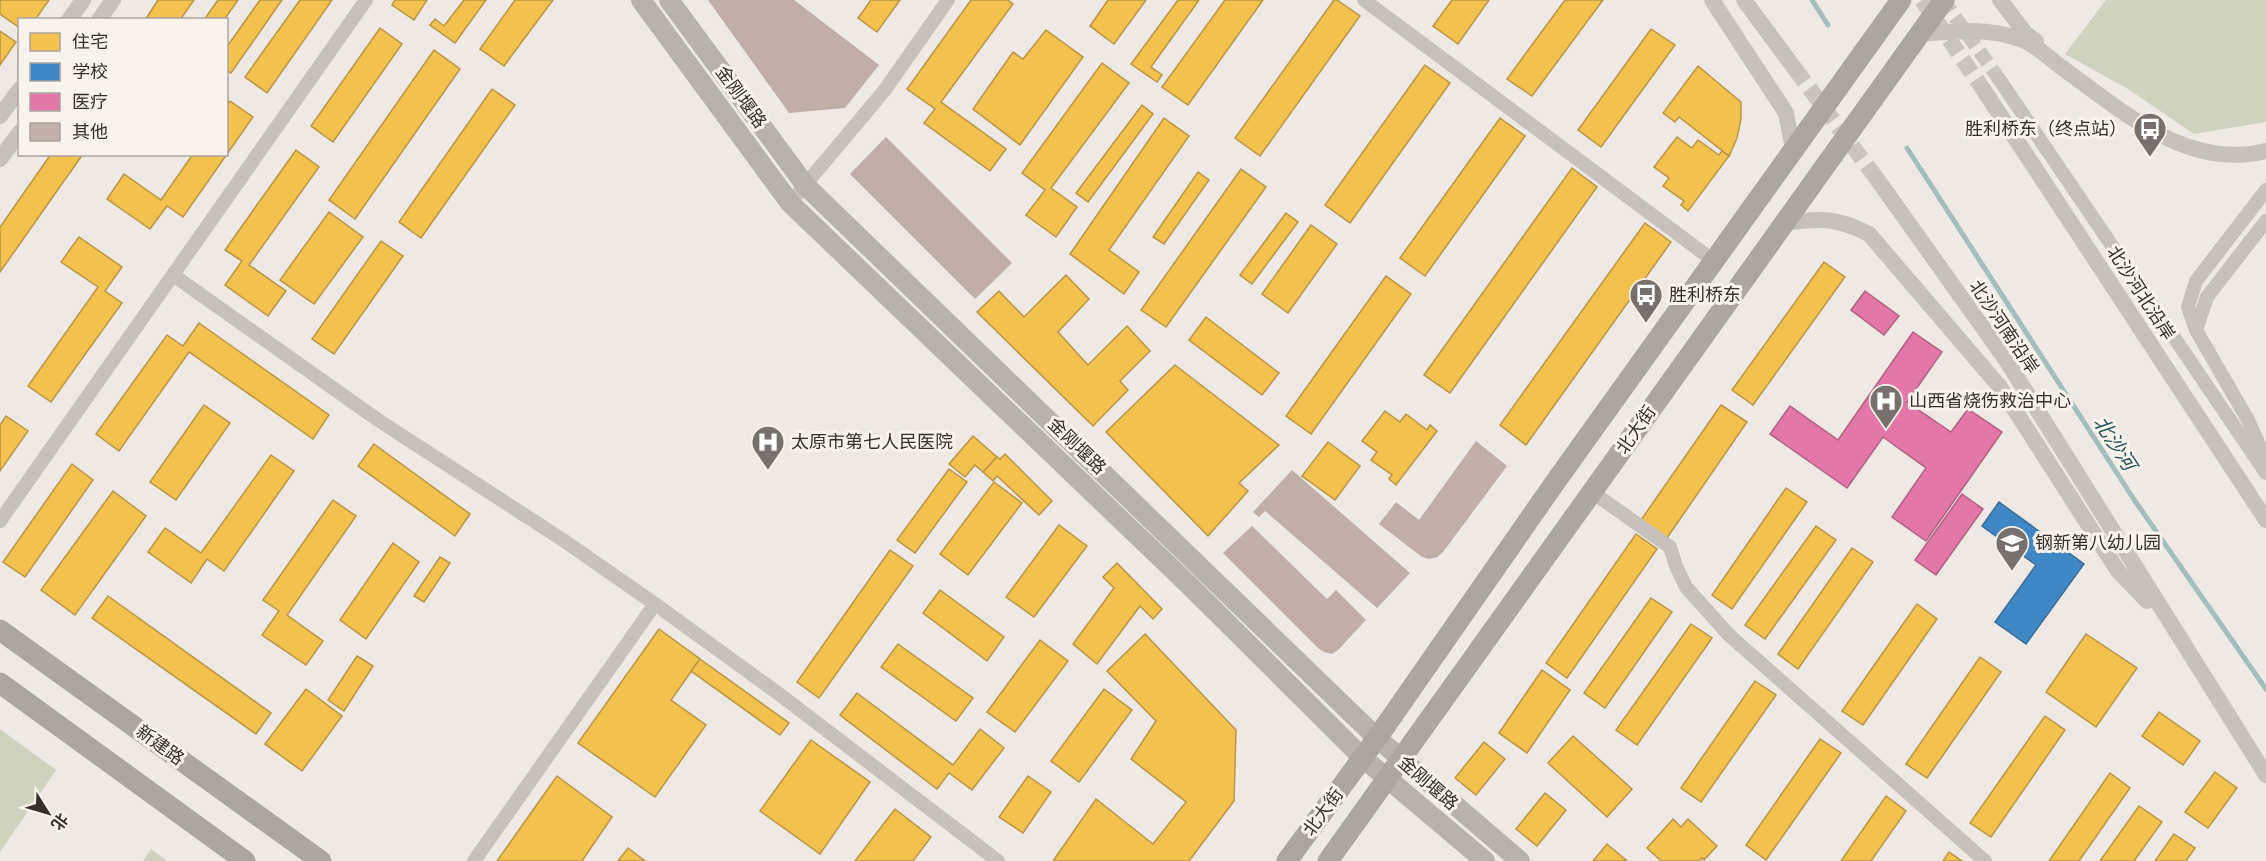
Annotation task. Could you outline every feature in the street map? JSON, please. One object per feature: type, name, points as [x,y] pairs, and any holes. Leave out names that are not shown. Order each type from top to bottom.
[{"type":"main road","points":[[641,0],[790,203],[1189,585],[1362,757],[1485,861]]},
{"type":"main road","name":"金刚堰路","points":[[669,0],[806,186],[1377,738],[1520,861]]},
{"type":"main road","name":"北大街","points":[[1287,861],[1377,738],[1556,481],[1900,0]]},
{"type":"main road","name":"北大街","points":[[1328,861],[1944,0]]},
{"type":"main road","name":"新建路","points":[[0,630],[321,861]]},
{"type":"main road","points":[[0,683],[245,861]]},
{"type":"street","points":[[70,18],[83,0]]},
{"type":"street","points":[[100,18],[113,0]]},
{"type":"street","points":[[0,521],[366,0]]},
{"type":"street","points":[[790,203],[884,91],[948,0]]},
{"type":"street","points":[[1364,0],[1714,261]]},
{"type":"street","points":[[1712,0],[1786,113],[1793,149]]},
{"type":"street","points":[[1744,0],[1795,69]]},
{"type":"street","points":[[2000,0],[2026,34],[2159,129],[2201,146],[2244,150],[2266,145]]},
{"type":"street","points":[[1919,34],[1972,29],[2021,39],[2157,135],[2200,152],[2247,156],[2266,151]]},
{"type":"street","points":[[1999,79],[2266,473]]},
{"type":"street","name":"北沙河北沿岸","points":[[1983,89],[2266,520]]},
{"type":"street","points":[[0,116],[18,92]]},
{"type":"street","points":[[0,159],[18,135]]},
{"type":"street","name":"北沙河南沿岸","points":[[1877,178],[2006,360],[2266,775]]},
{"type":"street","points":[[2266,190],[2196,281],[2188,307],[2196,330],[2248,420],[2266,460]]},
{"type":"street","points":[[1783,223],[1819,218],[1850,224],[1869,234],[2000,387],[2118,571],[2170,624]]},
{"type":"street","points":[[2196,330],[2207,297],[2266,221]]},
{"type":"street","points":[[173,275],[378,420],[563,540],[655,604],[786,699],[998,861]]},
{"type":"street","points":[[1592,492],[1670,547],[1686,586],[1729,635],[1985,861]]},
{"type":"street","points":[[474,861],[655,604]]},
{"type":"green space","points":[[2106,0],[2266,0],[2266,122],[2194,134],[2128,89],[2065,54]]},
{"type":"green space","points":[[0,729],[56,770],[0,852]]},
{"type":"green space","points":[[151,849],[167,861],[143,861]]},
{"type":"building: 住宅","points":[[0,0],[49,0],[36,18],[18,18],[18,27],[0,14]]},
{"type":"building: 住宅","points":[[158,0],[194,0],[181,18],[146,18]]},
{"type":"building: 住宅","points":[[218,0],[238,0],[225,18],[205,18]]},
{"type":"building: 住宅","points":[[260,0],[282,0],[231,73],[228,71],[228,45]]},
{"type":"building: 住宅","points":[[300,0],[332,0],[267,93],[245,77]]},
{"type":"building: 住宅","points":[[395,0],[427,0],[414,20],[392,5]]},
{"type":"building: 住宅","points":[[464,0],[486,0],[455,43],[430,25],[435,19],[444,26]]},
{"type":"building: 住宅","points":[[515,0],[553,0],[504,66],[480,49]]},
{"type":"building: 住宅","points":[[871,0],[900,0],[877,32],[858,18]]},
{"type":"building: 住宅","points":[[971,0],[1008,0],[1013,4],[941,102],[1006,149],[990,171],[924,123],[935,109],[907,89]]},
{"type":"building: 住宅","points":[[1108,0],[1146,0],[1114,44],[1090,26]]},
{"type":"building: 住宅","points":[[1178,0],[1199,0],[1151,67],[1162,75],[1157,82],[1131,64]]},
{"type":"building: 住宅","points":[[1225,0],[1263,0],[1188,105],[1162,87]]},
{"type":"building: 住宅","points":[[1334,0],[1360,16],[1260,156],[1235,138]]},
{"type":"building: 住宅","points":[[1452,0],[1489,0],[1458,44],[1433,26]]},
{"type":"building: 住宅","points":[[1565,0],[1603,0],[1532,96],[1507,79]]},
{"type":"building: 住宅","points":[[380,28],[402,44],[333,142],[311,126]]},
{"type":"building: 住宅","points":[[1651,29],[1675,45],[1601,147],[1578,130]]},
{"type":"building: 住宅","points":[[1046,30],[1083,57],[1020,145],[973,109],[1013,52],[1023,59]]},
{"type":"building: 住宅","points":[[0,31],[16,42],[0,65]]},
{"type":"building: 住宅","points":[[434,50],[460,69],[355,219],[329,200]]},
{"type":"building: 住宅","points":[[1102,63],[1129,83],[1051,188],[1077,207],[1056,237],[1026,215],[1045,190],[1022,173]]},
{"type":"building: 住宅","points":[[1425,65],[1450,83],[1350,223],[1325,205]]},
{"type":"building: 住宅","points":[[1698,66],[1741,102],[1741,119],[1737,138],[1729,156],[1679,117],[1675,122],[1663,113]]},
{"type":"building: 住宅","points":[[492,89],[515,105],[421,238],[399,222]]},
{"type":"building: 住宅","points":[[230,101],[253,117],[228,153],[228,104]]},
{"type":"building: 住宅","points":[[1142,105],[1153,114],[1088,202],[1076,193]]},
{"type":"building: 住宅","points":[[1164,118],[1189,136],[1109,250],[1139,272],[1124,294],[1070,254]]},
{"type":"building: 住宅","points":[[1500,118],[1525,136],[1425,276],[1400,258]]},
{"type":"building: 住宅","points":[[1677,137],[1692,148],[1698,140],[1719,155],[1722,151],[1729,156],[1688,211],[1681,205],[1684,201],[1663,186],[1669,178],[1654,167]]},
{"type":"building: 住宅","points":[[296,150],[319,167],[249,265],[286,291],[268,316],[225,285],[242,261],[225,250]]},
{"type":"building: 住宅","points":[[50,156],[82,156],[0,272],[0,227]]},
{"type":"building: 住宅","points":[[192,156],[226,156],[183,217],[167,206],[150,229],[107,199],[124,174],[161,200]]},
{"type":"building: 住宅","points":[[1572,168],[1597,187],[1450,393],[1424,375]]},
{"type":"building: 住宅","points":[[1241,169],[1266,187],[1166,327],[1141,310]]},
{"type":"building: 住宅","points":[[1198,172],[1209,180],[1164,244],[1153,237]]},
{"type":"building: 住宅","points":[[329,212],[363,237],[314,304],[280,280]]},
{"type":"building: 住宅","points":[[1286,213],[1298,222],[1252,284],[1240,275]]},
{"type":"building: 住宅","points":[[1645,223],[1671,242],[1526,445],[1500,425]]},
{"type":"building: 住宅","points":[[1311,225],[1337,244],[1288,313],[1262,294]]},
{"type":"building: 住宅","points":[[79,237],[122,267],[105,291],[122,303],[51,402],[28,386],[98,287],[61,262]]},
{"type":"building: 住宅","points":[[381,241],[403,256],[334,354],[312,339]]},
{"type":"building: 住宅","points":[[1824,262],[1845,277],[1753,405],[1732,390]]},
{"type":"building: 住宅","points":[[1066,275],[1089,299],[1058,332],[1088,365],[1127,326],[1150,351],[1120,381],[1128,390],[1093,426],[977,312],[999,291],[1024,317]]},
{"type":"building: 住宅","points":[[1386,276],[1411,294],[1311,434],[1286,416]]},
{"type":"building: 住宅","points":[[1206,317],[1279,373],[1262,395],[1189,340]]},
{"type":"building: 住宅","points":[[199,323],[329,415],[313,439],[189,352],[119,451],[96,434],[167,335],[183,346]]},
{"type":"building: 住宅","points":[[1175,365],[1279,445],[1239,483],[1248,491],[1208,536],[1106,432]]},
{"type":"building: 住宅","points":[[204,405],[230,423],[176,500],[150,482]]},
{"type":"building: 住宅","points":[[1721,405],[1747,422],[1667,538],[1641,520]]},
{"type":"building: 住宅","points":[[1385,411],[1400,422],[1406,414],[1427,430],[1430,425],[1437,431],[1396,485],[1389,479],[1392,475],[1371,460],[1377,452],[1362,441]]},
{"type":"building: 住宅","points":[[6,416],[28,431],[0,471],[0,425]]},
{"type":"building: 住宅","points":[[973,436],[997,457],[983,472],[975,465],[965,477],[949,464]]},
{"type":"building: 住宅","points":[[1328,442],[1360,466],[1335,500],[1302,476]]},
{"type":"building: 住宅","points":[[374,444],[470,514],[455,536],[358,466]]},
{"type":"building: 住宅","points":[[1005,454],[1052,501],[1039,515],[997,476],[993,481],[983,472],[997,457],[1000,459]]},
{"type":"building: 住宅","points":[[271,455],[294,471],[224,571],[207,559],[191,583],[148,552],[165,528],[201,553]]},
{"type":"building: 住宅","points":[[72,464],[93,480],[25,577],[3,562]]},
{"type":"building: 住宅","points":[[949,469],[967,482],[915,553],[897,540]]},
{"type":"building: 住宅","points":[[994,482],[1022,503],[968,575],[940,554]]},
{"type":"building: 住宅","points":[[1786,488],[1807,502],[1732,609],[1712,595]]},
{"type":"building: 住宅","points":[[113,491],[146,516],[75,615],[41,590]]},
{"type":"building: 住宅","points":[[333,500],[356,516],[287,615],[323,641],[306,665],[262,635],[279,611],[263,600]]},
{"type":"building: 住宅","points":[[1059,525],[1087,546],[1034,617],[1006,597]]},
{"type":"building: 住宅","points":[[1816,526],[1836,540],[1765,639],[1745,625]]},
{"type":"building: 住宅","points":[[1636,534],[1657,549],[1567,678],[1546,663]]},
{"type":"building: 住宅","points":[[393,543],[419,562],[366,639],[340,620]]},
{"type":"building: 住宅","points":[[1852,548],[1873,562],[1798,669],[1778,654]]},
{"type":"building: 住宅","points":[[890,550],[913,566],[819,698],[797,682]]},
{"type":"building: 住宅","points":[[440,557],[450,563],[424,602],[414,596]]},
{"type":"building: 住宅","points":[[1117,563],[1162,609],[1153,619],[1140,606],[1097,664],[1073,644],[1114,588],[1103,577]]},
{"type":"building: 住宅","points":[[940,590],[1004,637],[987,661],[923,613]]},
{"type":"building: 住宅","points":[[108,596],[271,713],[256,734],[92,618]]},
{"type":"building: 住宅","points":[[1651,598],[1672,612],[1605,708],[1584,693]]},
{"type":"building: 住宅","points":[[1917,604],[1937,619],[1863,725],[1842,711]]},
{"type":"building: 住宅","points":[[1691,624],[1712,638],[1637,745],[1616,730]]},
{"type":"building: 住宅","points":[[659,629],[700,659],[671,700],[706,725],[655,797],[578,743]]},
{"type":"building: 住宅","points":[[1145,634],[1236,730],[1234,801],[1189,861],[1053,861],[1096,799],[1153,844],[1186,802],[1131,759],[1156,721],[1107,671]]},
{"type":"building: 住宅","points":[[2086,634],[2137,668],[2096,727],[2046,692]]},
{"type":"building: 住宅","points":[[1040,640],[1068,661],[1015,732],[987,712]]},
{"type":"building: 住宅","points":[[898,644],[973,698],[956,721],[881,667]]},
{"type":"building: 住宅","points":[[357,656],[373,666],[344,711],[328,700]]},
{"type":"building: 住宅","points":[[1980,657],[2001,672],[1927,778],[1906,764]]},
{"type":"building: 住宅","points":[[700,659],[789,723],[780,735],[691,671]]},
{"type":"building: 住宅","points":[[1542,670],[1570,690],[1527,753],[1499,733]]},
{"type":"building: 住宅","points":[[1755,681],[1776,695],[1701,802],[1681,788]]},
{"type":"building: 住宅","points":[[306,689],[342,716],[302,771],[265,744]]},
{"type":"building: 住宅","points":[[1104,689],[1132,710],[1079,782],[1051,761]]},
{"type":"building: 住宅","points":[[857,693],[953,765],[980,729],[1004,748],[972,790],[949,773],[937,789],[840,715]]},
{"type":"building: 住宅","points":[[2159,712],[2200,741],[2183,765],[2142,736]]},
{"type":"building: 住宅","points":[[2045,716],[2065,730],[1991,837],[1970,823]]},
{"type":"building: 住宅","points":[[1573,736],[1632,789],[1607,817],[1548,763]]},
{"type":"building: 住宅","points":[[1820,739],[1841,753],[1766,860],[1746,845]]},
{"type":"building: 住宅","points":[[811,740],[870,782],[820,854],[760,811]]},
{"type":"building: 住宅","points":[[1484,742],[1505,759],[1476,795],[1455,778]]},
{"type":"building: 住宅","points":[[2215,772],[2237,788],[2208,828],[2185,812]]},
{"type":"building: 住宅","points":[[2110,773],[2130,788],[2079,861],[2049,861]]},
{"type":"building: 住宅","points":[[557,776],[612,817],[582,861],[497,861]]},
{"type":"building: 住宅","points":[[1028,776],[1051,792],[1023,833],[999,817]]},
{"type":"building: 住宅","points":[[1545,793],[1566,810],[1537,846],[1516,829]]},
{"type":"building: 住宅","points":[[1886,796],[1906,811],[1871,861],[1841,861]]},
{"type":"building: 住宅","points":[[2139,806],[2162,822],[2134,861],[2100,861]]},
{"type":"building: 住宅","points":[[895,809],[931,837],[913,861],[855,861]]},
{"type":"building: 住宅","points":[[1673,819],[1681,827],[1688,819],[1717,846],[1704,860],[1702,858],[1699,861],[1661,861],[1647,848]]},
{"type":"building: 住宅","points":[[2174,834],[2195,848],[2186,861],[2155,861]]},
{"type":"building: 住宅","points":[[1607,844],[1627,861],[1593,861]]},
{"type":"building: 住宅","points":[[628,848],[645,861],[618,861]]},
{"type":"building: 住宅","points":[[1949,852],[1962,861],[1943,861]]},
{"type":"building: 学校","points":[[1999,502],[2084,564],[2026,644],[1995,622],[2036,565],[1982,526]]},
{"type":"building: 医疗","points":[[1865,291],[1899,316],[1884,335],[1851,310]]},
{"type":"building: 医疗","points":[[1913,332],[1942,352],[1907,402],[1951,432],[1968,409],[2002,432],[1926,541],[1892,517],[1926,468],[1883,437],[1847,488],[1770,434],[1790,406],[1838,440]]},
{"type":"building: 医疗","points":[[1962,494],[1983,509],[1936,575],[1915,560]]},
{"type":"building: 其他","points":[[708,0],[794,0],[879,65],[845,108],[789,113]]},
{"type":"building: 其他","points":[[886,137],[1012,263],[975,299],[850,174]]},
{"type":"building: 其他","points":[[1476,441],[1507,466],[1443,552],[1429,559],[1422,557],[1379,524],[1396,502],[1419,520]]},
{"type":"building: 其他","points":[[1292,470],[1410,573],[1377,608],[1265,511],[1259,517],[1253,512]]},
{"type":"building: 其他","points":[[1252,526],[1327,599],[1336,590],[1366,620],[1332,654],[1318,648],[1223,553]]},
{"type":"waterway","name":"北沙河","points":[[1812,0],[1828,25]]},
{"type":"waterway","name":"北沙河","points":[[1907,148],[2135,501],[2266,689]]},
{"type":"tunnel","points":[[1922,0],[1983,89]]},
{"type":"tunnel","points":[[1943,0],[1999,79]]},
{"type":"tunnel","points":[[1795,69],[1877,179]]},
{"type":"place","name":"胜利桥东（终点站）","points":[[2150,158]]},
{"type":"place","name":"胜利桥东","points":[[1646,324]]},
{"type":"place","name":"山西省烧伤救治中心","points":[[1886,430]]},
{"type":"place","name":"太原市第七人民医院","points":[[768,471]]},
{"type":"place","name":"钢新第八幼儿园","points":[[2012,572]]}]
